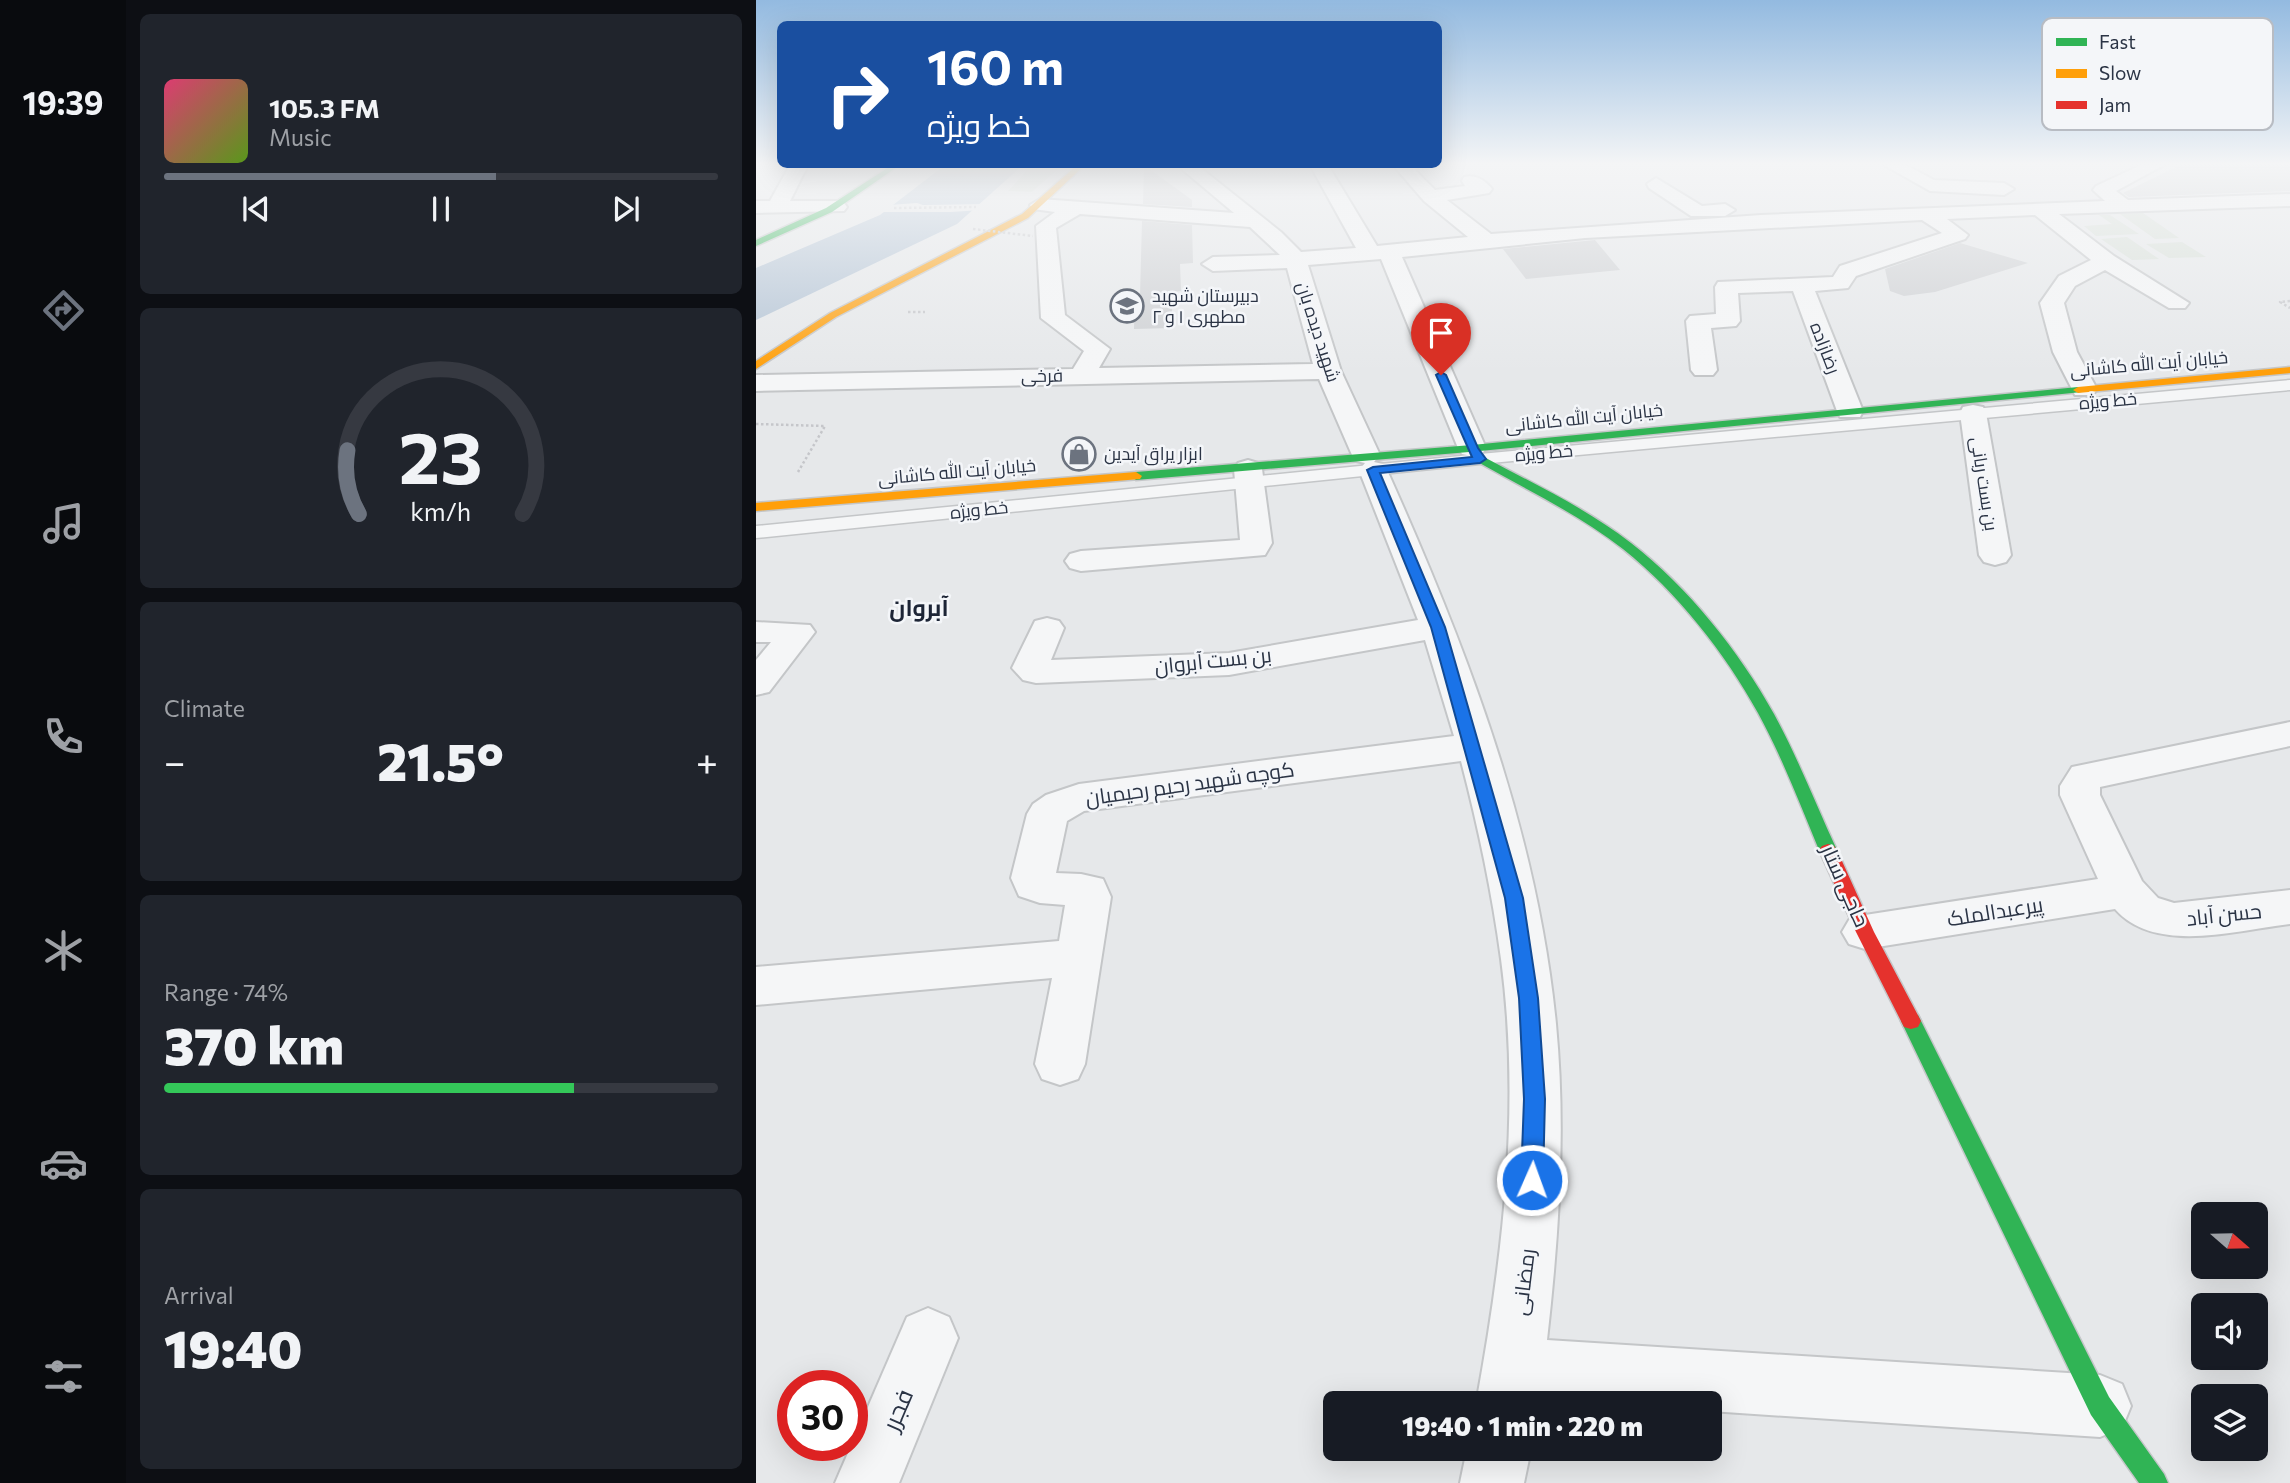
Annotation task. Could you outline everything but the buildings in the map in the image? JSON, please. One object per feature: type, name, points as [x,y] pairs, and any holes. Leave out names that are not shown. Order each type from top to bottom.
[{"type":"main road","points":[[756,243],[776,234]]},
{"type":"main road","points":[[756,366],[833,315],[992,234]]},
{"type":"main road","name":"خیابان آیت الله کاشانی","points":[[1476,454],[1850,411],[2290,369]]},
{"type":"main road","name":"حاجی ستار","points":[[1476,454],[1593,522],[1629,548],[1665,583],[1730,657],[1766,713],[1865,932],[1877,951],[2100,1406],[2155,1483]]},
{"type":"main road","name":"خیابان آیت الله کاشانی","points":[[756,508],[1249,476]]},
{"type":"street","points":[[1045,234],[1044,246],[1053,318],[1098,349],[1082,375]]},
{"type":"street","name":"شهید دیده بان","points":[[1272,234],[1295,260],[1328,371],[1369,463]]},
{"type":"street","points":[[1366,234],[1380,254],[1476,454]]},
{"type":"street","points":[[1478,234],[1489,243]]},
{"type":"street","points":[[1213,264],[1380,254],[1563,234]]},
{"type":"street","points":[[1704,370],[1698,321],[1728,321],[1726,288],[1840,282],[1848,271],[1957,234]]},
{"type":"street","points":[[2072,234],[2106,261],[2177,303]]},
{"type":"street","points":[[2084,389],[2065,352],[2052,303],[2067,281],[2106,261]]},
{"type":"street","name":"رضازاده","points":[[1801,284],[1850,411]]},
{"type":"street","name":"فرخی","points":[[756,383],[1328,371]]},
{"type":"street","name":"بن بست ربانی","points":[[1973,413],[1995,555]]},
{"type":"street","name":"رمضانی","points":[[1369,463],[1438,627],[1474,746],[1514,898],[1529,998],[1534,1099],[1531,1233],[1510,1385]]},
{"type":"street","points":[[1081,561],[1254,548],[1256,543],[1249,476]]},
{"type":"street","name":"بن بست آبروان","points":[[1047,628],[1030,668],[1036,672],[1229,664],[1438,627]]},
{"type":"street","points":[[756,632],[798,632],[756,684]]},
{"type":"street","points":[[2125,891],[2080,795],[2080,786],[2086,776],[2290,734]]},
{"type":"street","name":"کوچه شهید رحیم رحیمیان","points":[[1079,957],[1088,891],[1043,889],[1034,885],[1033,878],[1048,814],[1060,805],[1079,798],[1474,746]]},
{"type":"street","name":"پیرعبدالملک","points":[[1865,932],[2125,891]]},
{"type":"street","name":"حسن آباد","points":[[2125,891],[2142,910],[2174,920],[2290,907]]},
{"type":"street","points":[[756,986],[1079,957],[1060,1064]]},
{"type":"street","name":"فجرر","points":[[867,1483],[928,1338]]},
{"type":"street","points":[[1510,1385],[2100,1406]]},
{"type":"street","points":[[1492,1483],[1497,1461]]},
{"type":"lane","name":"خط ویژه","points":[[756,533],[1369,463],[2290,385]]},
{"type":"path","points":[[995,234],[1044,246]]},
{"type":"path","points":[[2290,301],[2280,302],[2290,308]]},
{"type":"path","points":[[756,424],[825,426],[778,506]]},
{"type":"shaded area","points":[[2094,234],[2135,234],[2096,236]]},
{"type":"shaded area","points":[[2148,234],[2174,234],[2179,238],[2155,239]]},
{"type":"shaded area","points":[[2127,237],[2159,259],[2132,260],[2101,239]]},
{"type":"shaded area","points":[[2182,242],[2206,257],[2169,258],[2146,244]]},
{"type":"water","points":[[835,234],[936,234],[756,320],[756,268]]},
{"type":"traffic: fast","points":[[756,243],[775,234]]},
{"type":"traffic: fast","points":[[1136,476],[1472,448],[2078,390]]},
{"type":"traffic: fast","points":[[1472,448],[1480,459],[1574,511],[1627,546],[1684,601],[1740,672],[1766,714],[1828,850]]},
{"type":"traffic: fast","points":[[1911,1021],[2100,1406],[2155,1483]]},
{"type":"traffic: slow","points":[[756,366],[833,315],[990,234]]},
{"type":"traffic: slow","points":[[2078,390],[2290,370]]},
{"type":"traffic: slow","points":[[756,507],[1136,476]]},
{"type":"traffic: jam","points":[[1828,850],[1865,932],[1911,1021]]},
{"type":"place","name":"دبیرستان شهید مطهری ۱ و ۲","points":[[1127,306]]},
{"type":"place","name":"ابزار یراق آیدین","points":[[1079,454]]},
{"type":"district","name":"آبروان","points":[[919,608]]},
{"type":"route","points":[[1441,375],[1472,448],[1480,459],[1373,470],[1438,627],[1487,791],[1514,898],[1529,998],[1534,1099],[1532,1180]]}]
